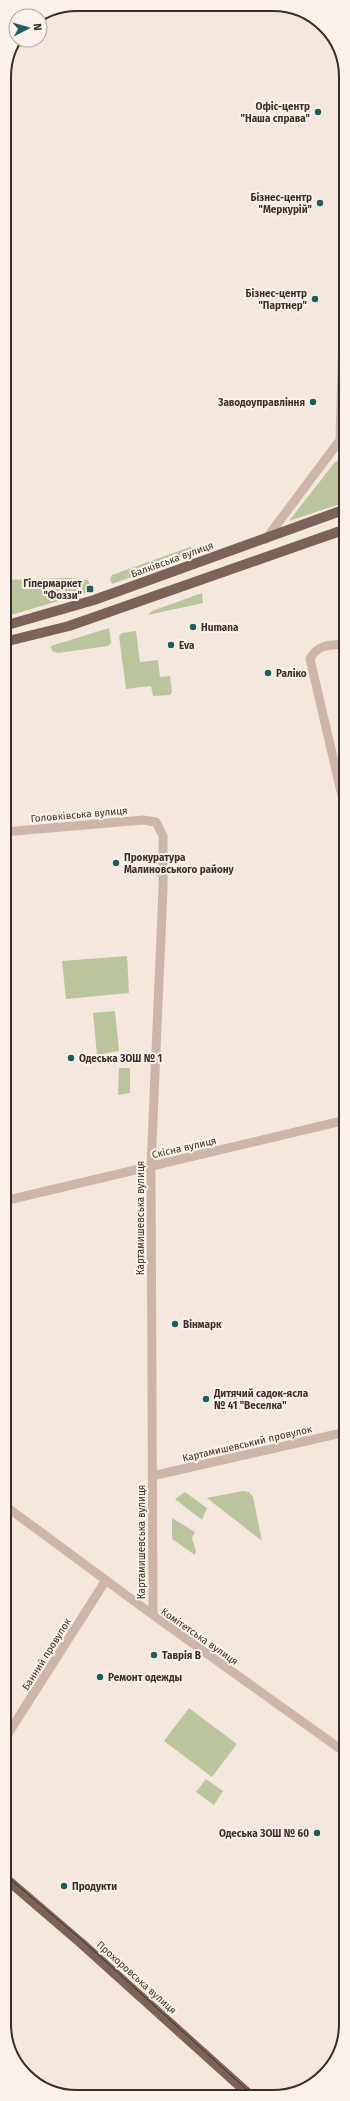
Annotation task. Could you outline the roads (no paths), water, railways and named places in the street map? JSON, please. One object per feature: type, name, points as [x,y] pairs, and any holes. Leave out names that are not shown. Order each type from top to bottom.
[{"type":"main road","name":"Балківська вулиця","points":[[11,624],[94,600],[339,513]]},
{"type":"main road","points":[[11,640],[69,626],[339,531]]},
{"type":"main road","name":"Прохоровська вулиця","points":[[11,1883],[81,1943],[244,2090]]},
{"type":"street","points":[[266,539],[339,448]]},
{"type":"street","points":[[339,644],[328,645],[314,652],[310,659],[339,784]]},
{"type":"street","name":"Головківська вулиця","points":[[11,831],[144,820],[156,822]]},
{"type":"street","name":"Картамишевська вулиця","points":[[152,1616],[151,1166],[163,889],[163,836],[156,822]]},
{"type":"street","name":"Cкісна вулиця","points":[[11,1199],[339,1122]]},
{"type":"street","name":"Картамишевський провулок","points":[[152,1476],[339,1434]]},
{"type":"street","name":"Комітетська вулиця","points":[[11,1511],[106,1580],[152,1616],[339,1748]]},
{"type":"street","name":"Банний провулок","points":[[11,1729],[106,1580]]},
{"type":"tram line","points":[[11,1880],[83,1941],[247,2090]]},
{"type":"place","name":"Офіс-центр \"Наша справа\"","points":[[318,112]]},
{"type":"place","name":"Бізнес-центр \"Меркурій\"","points":[[320,203]]},
{"type":"place","name":"Бізнес-центр \"Партнер\"","points":[[315,299]]},
{"type":"place","name":"Заводоуправління","points":[[313,402]]},
{"type":"place","name":"Гіпермаркет \"Фоззи\"","points":[[90,589]]},
{"type":"place","name":"Humana","points":[[193,627]]},
{"type":"place","name":"Eva","points":[[171,645]]},
{"type":"place","name":"Раліко","points":[[268,673]]},
{"type":"place","name":"Прокуратура Малиновського району","points":[[116,863]]},
{"type":"place","name":"Одеська ЗОШ № 1","points":[[71,1058]]},
{"type":"place","name":"Вінмарк","points":[[175,1324]]},
{"type":"place","name":"Дитячий садок-ясла № 41 \"Веселка\"","points":[[206,1399]]},
{"type":"place","name":"Таврія В","points":[[154,1655]]},
{"type":"place","name":"Ремонт одежды","points":[[100,1677]]},
{"type":"place","name":"Одеська ЗОШ № 60","points":[[317,1833]]},
{"type":"place","name":"Продукти","points":[[64,1886]]}]
